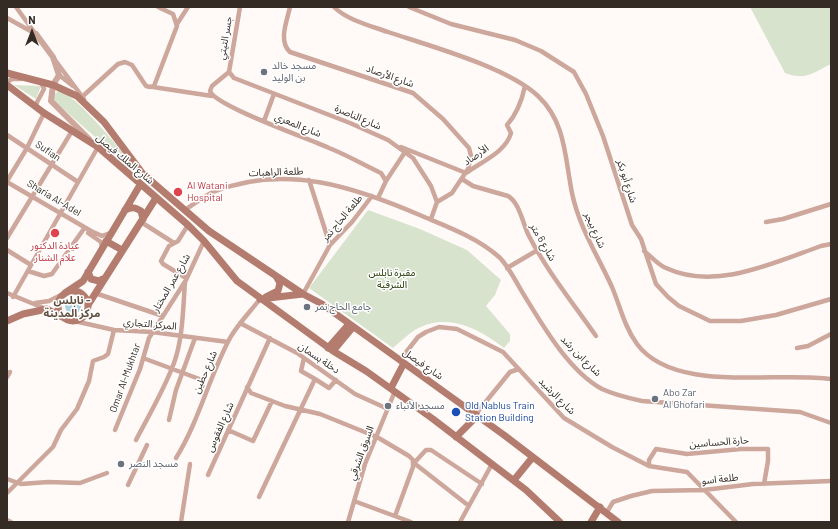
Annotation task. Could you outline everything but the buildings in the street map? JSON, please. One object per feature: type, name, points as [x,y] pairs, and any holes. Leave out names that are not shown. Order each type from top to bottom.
[{"type":"main road","points":[[7,73],[53,85],[77,96],[104,122],[143,174],[185,210]]},
{"type":"main road","name":"شارع الملك فيصل","points":[[7,85],[44,113],[98,147],[140,185],[188,225],[204,241],[237,281],[330,350],[393,389],[455,435],[514,480],[560,522]]},
{"type":"main road","points":[[68,320],[62,316],[58,308],[60,298],[83,281],[140,185]]},
{"type":"main road","points":[[7,321],[23,314],[47,309],[68,320],[83,317],[103,279],[156,198]]},
{"type":"main road","points":[[125,210],[132,207],[136,208],[141,211],[142,220]]},
{"type":"main road","name":"شارع فيصل","points":[[185,210],[209,231],[303,294],[322,304],[475,414],[532,458],[607,512],[618,522]]},
{"type":"main road","points":[[106,241],[122,250]]},
{"type":"main road","points":[[88,272],[91,279],[99,281],[103,279]]},
{"type":"main road","points":[[260,299],[278,291],[280,283],[276,276]]},
{"type":"main road","points":[[65,293],[72,291],[81,293],[87,300],[88,305]]},
{"type":"main road","points":[[260,299],[303,294]]},
{"type":"main road","points":[[330,350],[351,326]]},
{"type":"main road","points":[[393,389],[402,362]]},
{"type":"main road","points":[[455,435],[475,414]]},
{"type":"main road","points":[[514,480],[532,458]]},
{"type":"main road","points":[[591,522],[600,507]]},
{"type":"street","points":[[16,7],[53,57],[59,75],[79,91]]},
{"type":"street","points":[[158,7],[173,14],[177,24]]},
{"type":"street","points":[[153,87],[177,24],[188,7]]},
{"type":"street","name":"جسر التيتي","points":[[229,72],[240,7]]},
{"type":"street","name":"شارع الأرصاد","points":[[290,7],[284,39],[288,50],[294,54],[413,93],[443,119],[469,148],[471,156],[466,173],[452,193],[437,202]]},
{"type":"street","name":"شارع بيجر","points":[[334,7],[340,12],[377,28],[473,62],[525,86],[544,102],[558,124],[565,149],[572,192],[580,221],[612,288],[625,324],[645,353],[657,362],[706,375],[730,378],[831,379]]},
{"type":"street","name":"شارع أبو بكر","points":[[409,7],[451,24],[515,40],[542,51],[571,70],[577,77],[589,101],[603,136],[632,225],[641,239],[656,284],[663,293],[684,309],[710,321],[742,321],[776,315],[831,299]]},
{"type":"street","points":[[7,18],[36,34],[83,96],[91,109]]},
{"type":"street","points":[[83,96],[118,64],[124,62],[132,65],[146,86],[212,96],[210,91],[212,86],[229,72]]},
{"type":"street","name":"شارع الناصرة","points":[[229,72],[234,78],[350,123],[394,144],[414,158],[431,186],[437,202]]},
{"type":"street","points":[[13,297],[98,147],[53,104],[50,98],[53,85],[59,75]]},
{"type":"street","points":[[7,82],[12,79],[26,79]]},
{"type":"street","points":[[35,106],[44,88],[41,82]]},
{"type":"street","name":"الأرصاد","points":[[394,144],[466,173],[501,149],[509,140],[511,133],[507,125],[514,118],[525,86]]},
{"type":"street","points":[[264,121],[274,94]]},
{"type":"street","name":"شارع المعري","points":[[212,96],[235,109],[330,148],[382,173],[386,181]]},
{"type":"street","points":[[7,181],[27,148],[44,113]]},
{"type":"street","points":[[7,238],[72,131]]},
{"type":"street","name":"Sufian","points":[[7,135],[78,182]]},
{"type":"street","points":[[378,198],[386,181],[406,152]]},
{"type":"street","name":"طلعة الراهبات","points":[[185,210],[211,193],[240,183],[300,178],[345,187],[372,196]]},
{"type":"street","name":"شارع 6 متر","points":[[462,179],[474,186],[508,196],[513,199],[536,251],[596,336]]},
{"type":"street","points":[[309,180],[330,245]]},
{"type":"street","name":"Sharia Al-Adel","points":[[7,181],[31,198]]},
{"type":"street","name":"Sharia Al-Adel","points":[[7,185],[90,233]]},
{"type":"street","name":"شارع ابن رشد","points":[[372,196],[462,232],[500,257],[554,343],[588,378],[601,388],[618,396],[642,402],[800,412],[831,423]]},
{"type":"street","name":"طلعة الحاج نمر","points":[[303,294],[330,245],[352,222],[372,196]]},
{"type":"street","points":[[431,219],[437,202]]},
{"type":"street","points":[[766,222],[790,217],[831,204]]},
{"type":"street","name":"Sharia Al-Adel","points":[[59,215],[90,233]]},
{"type":"street","points":[[142,220],[174,243]]},
{"type":"street","points":[[136,440],[171,368],[180,336],[186,279],[163,264],[161,261],[169,246],[178,241],[188,225]]},
{"type":"street","points":[[28,271],[44,276],[52,274],[83,230]]},
{"type":"street","points":[[90,233],[104,236],[112,232]]},
{"type":"street","points":[[90,233],[101,242],[102,248]]},
{"type":"street","name":"شارع عمر المختار","points":[[152,332],[186,279],[204,241]]},
{"type":"street","points":[[644,251],[666,269],[691,276],[708,276],[758,269],[821,246],[831,244]]},
{"type":"street","points":[[7,250],[31,265]]},
{"type":"street","points":[[507,268],[536,251]]},
{"type":"street","points":[[7,293],[13,297],[34,303],[47,309]]},
{"type":"street","points":[[34,303],[49,300],[65,293]]},
{"type":"street","points":[[95,294],[163,316]]},
{"type":"street","name":"شارع حطين","points":[[176,458],[189,438],[208,388],[228,342],[240,323],[260,299]]},
{"type":"street","points":[[23,314],[29,309],[26,301]]},
{"type":"street","name":"المركز التجاري","points":[[68,320],[114,330],[152,332],[228,342]]},
{"type":"street","name":"دخلة بسمان","points":[[240,323],[270,338],[304,358],[330,378],[336,380],[355,394],[388,409]]},
{"type":"street","name":"شارع الرشيد","points":[[402,362],[405,351],[426,332],[439,328],[453,328],[503,352],[564,418],[612,447],[649,466],[687,472],[736,522]]},
{"type":"street","points":[[7,493],[16,482],[53,447],[61,430],[77,409],[89,382],[93,361],[108,354],[114,330]]},
{"type":"street","name":"Omar Al-Mukhtar","points":[[115,430],[143,358],[148,338],[152,332]]},
{"type":"street","points":[[797,348],[808,346],[831,334]]},
{"type":"street","points":[[168,420],[195,338]]},
{"type":"street","name":"شارع الفقوس","points":[[208,475],[270,338]]},
{"type":"street","points":[[143,358],[202,380]]},
{"type":"street","points":[[304,358],[301,371],[329,388],[336,380]]},
{"type":"street","points":[[475,414],[510,372],[519,369]]},
{"type":"street","points":[[259,497],[315,379]]},
{"type":"street","points":[[247,386],[251,393],[300,410],[320,414],[377,437],[409,456],[414,463],[469,506]]},
{"type":"street","name":"السوق الشرقي","points":[[348,522],[366,464],[388,409],[393,389]]},
{"type":"street","points":[[228,430],[253,441],[272,401]]},
{"type":"street","points":[[128,485],[147,445]]},
{"type":"street","name":"حارة الحساسين","points":[[649,466],[649,460],[656,449],[688,454],[741,449],[768,449],[768,461],[764,484]]},
{"type":"street","points":[[395,516],[414,463],[426,450],[431,450],[482,484]]},
{"type":"street","points":[[181,522],[190,464]]},
{"type":"street","points":[[460,522],[492,464]]},
{"type":"street","points":[[7,479],[16,482],[80,483],[107,473]]},
{"type":"street","name":"طلعة اسو","points":[[607,512],[613,502],[631,496],[652,492],[831,481]]},
{"type":"street","points":[[354,501],[411,522]]},
{"type":"street","points":[[7,520],[11,522]]},
{"type":"green space","points":[[750,7],[831,7],[831,64],[814,73],[804,76],[785,73]]},
{"type":"green space","points":[[14,85],[41,86],[36,99]]},
{"type":"green space","points":[[58,91],[75,101],[87,112],[136,169],[118,157],[54,101],[53,96]]},
{"type":"green space","name":"مقبرة نابلس الشرقية","points":[[368,210],[420,229],[467,250],[501,280],[495,295],[486,306],[510,334],[510,341],[504,348],[484,334],[473,329],[450,322],[439,322],[415,330],[393,348],[309,288]]},
{"type":"water","points":[[73,298],[79,300],[81,306],[79,312],[73,314],[67,312],[65,306],[67,300]]},
{"type":"place","name":"مسجد خالد بن الوليد","points":[[264,72]]},
{"type":"place","name":"Al Watani Hospital","points":[[178,192]]},
{"type":"place","name":"عيادة الدكتور علام الشنار","points":[[55,233]]},
{"type":"place","name":"جامع الحاج نمر","points":[[307,307]]},
{"type":"place","name":"Abo Zar Al Ghofari","points":[[655,399]]},
{"type":"place","name":"مسجد الأنباء","points":[[388,406]]},
{"type":"place","name":"Old Nablus Train Station Building","points":[[456,412]]},
{"type":"place","name":"مسجد النصر","points":[[121,464]]},
{"type":"district","name":"نابلس - مركز المدينة","points":[[72,306]]}]
